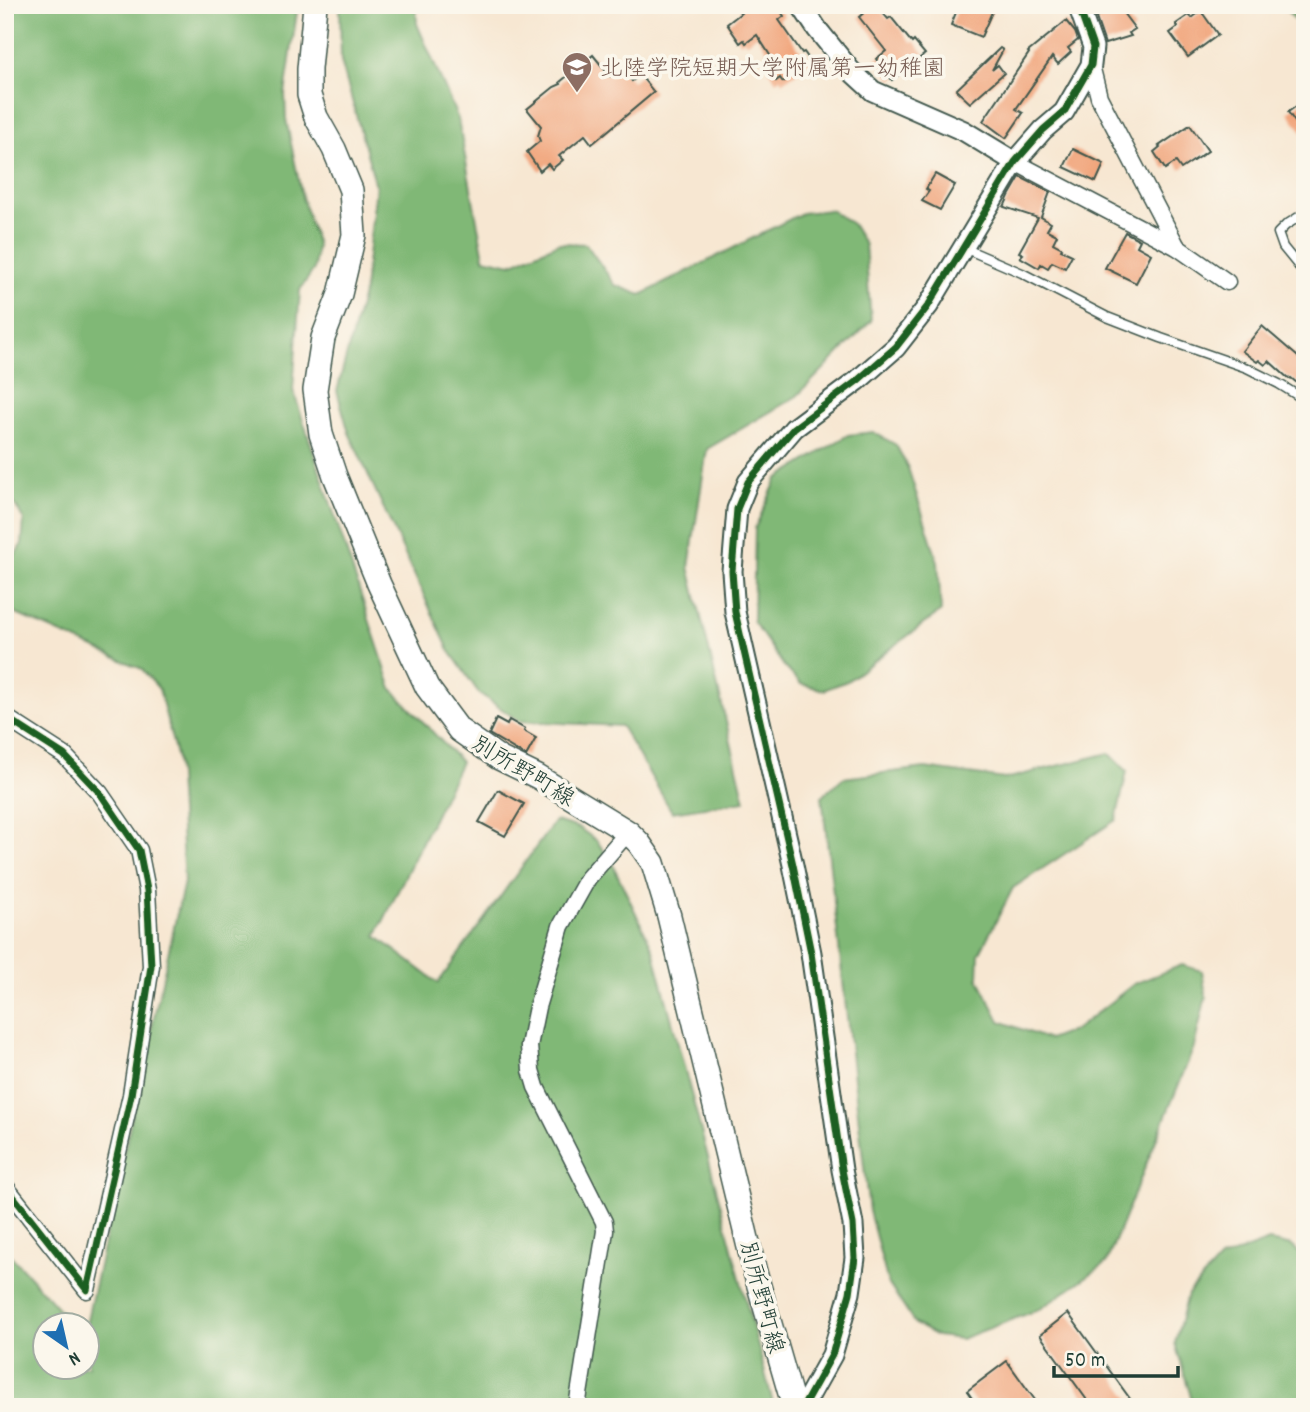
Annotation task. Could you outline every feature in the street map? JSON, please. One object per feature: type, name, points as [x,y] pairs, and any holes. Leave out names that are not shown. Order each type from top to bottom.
[{"type":"main road","name":"別所野町線","points":[[315,5],[309,95],[316,117],[334,149],[351,190],[354,235],[340,294],[323,338],[315,390],[321,433],[335,476],[379,584],[427,687],[458,730],[499,758],[538,777],[628,832],[653,863],[669,916],[755,1272],[794,1407]]},
{"type":"street","points":[[801,5],[850,70],[873,90],[964,131],[1015,162],[1178,247],[1227,282]]},
{"type":"street","points":[[1078,5],[1093,47],[1091,65],[1099,97],[1178,247]]},
{"type":"street","points":[[803,1407],[832,1355],[850,1293],[855,1258],[853,1224],[842,1170],[811,953],[734,612],[732,571],[737,509],[748,482],[794,428],[857,381],[896,347],[928,306],[1015,162],[1043,130],[1064,112],[1091,65]]},
{"type":"street","points":[[5,717],[64,755],[100,793],[139,850],[147,890],[151,966],[131,1094],[87,1290],[5,1186]]},
{"type":"street","points":[[577,1407],[605,1231],[604,1222],[536,1087],[529,1046],[537,1007],[561,926],[588,878],[628,832]]},
{"type":"lane","points":[[1305,213],[1278,233],[1283,247],[1305,274]]},
{"type":"lane","points":[[964,248],[1022,273],[1107,317],[1247,368],[1305,400]]},
{"type":"green space","points":[[5,5],[298,5],[285,94],[286,119],[302,197],[317,245],[314,269],[300,290],[293,390],[392,689],[461,762],[376,936],[438,983],[555,821],[579,828],[597,841],[612,863],[653,949],[774,1407],[5,1407],[5,1249],[59,1310],[32,1310],[32,1380],[102,1380],[102,1310],[89,1310],[184,882],[177,759],[159,689],[142,669],[5,609],[5,570],[22,544],[24,520],[5,488]]},
{"type":"green space","points":[[340,5],[416,5],[417,24],[458,119],[484,258],[511,264],[559,243],[586,244],[615,285],[641,295],[802,213],[830,210],[852,224],[865,245],[871,321],[797,396],[707,449],[689,567],[745,801],[672,812],[621,726],[519,721],[479,693],[449,650],[349,433],[337,391],[364,290],[376,186],[341,61]]},
{"type":"green space","points":[[1282,5],[1305,5],[1305,26],[1297,22]]},
{"type":"green space","points":[[873,432],[896,445],[908,468],[938,562],[941,611],[847,681],[824,690],[801,684],[784,666],[753,621],[755,528],[777,479],[848,435]]},
{"type":"green space","points":[[1109,753],[1127,771],[1116,820],[1013,888],[979,954],[978,978],[1000,1021],[1049,1040],[1075,1030],[1134,984],[1182,965],[1202,971],[1206,996],[1194,1047],[1106,1263],[1040,1309],[961,1339],[937,1336],[915,1324],[888,1283],[869,1211],[822,796],[843,778],[925,768],[1005,779]]},
{"type":"green space","points":[[1269,1241],[1292,1246],[1305,1258],[1305,1407],[1194,1407],[1175,1343],[1188,1294],[1220,1259]]},
{"type":"building","points":[[747,5],[776,5],[784,16],[779,20],[811,62],[783,82],[780,78],[776,81],[768,68],[775,63],[757,35],[746,43],[744,40],[740,43],[727,24]]},
{"type":"building","points":[[873,5],[888,19],[891,17],[912,43],[914,41],[925,54],[892,80],[876,59],[886,51],[859,17]]},
{"type":"building","points":[[959,5],[995,5],[981,37],[951,25]]},
{"type":"building","points":[[1092,5],[1117,5],[1135,29],[1129,33],[1131,36],[1105,44],[1096,18],[1099,15]]},
{"type":"building","points":[[1201,11],[1218,35],[1188,57],[1170,33],[1178,27],[1176,24]]},
{"type":"building","points":[[1066,21],[1078,40],[1068,48],[1071,52],[1058,64],[1052,57],[1016,109],[1023,113],[1006,138],[983,121],[1028,52]]},
{"type":"building","points":[[1000,48],[1003,50],[992,70],[998,65],[1004,73],[970,103],[956,90]]},
{"type":"building","points":[[593,55],[610,76],[621,67],[632,81],[640,75],[654,92],[592,144],[585,135],[559,156],[563,160],[552,169],[548,164],[540,171],[527,152],[540,141],[538,136],[541,126],[527,109],[561,84],[560,82]]},
{"type":"building","points":[[1305,100],[1305,136],[1288,112]]},
{"type":"building","points":[[1190,125],[1208,151],[1181,169],[1176,162],[1165,169],[1154,152]]},
{"type":"building","points":[[1073,149],[1104,164],[1096,182],[1064,167]]},
{"type":"building","points":[[935,174],[955,185],[940,210],[922,201]]},
{"type":"building","points":[[1020,177],[1050,192],[1041,217],[1051,223],[1047,230],[1057,235],[1053,243],[1072,255],[1065,268],[1052,262],[1048,268],[1041,264],[1039,268],[1020,257],[1023,254],[1019,252],[1038,218],[1004,207]]},
{"type":"building","points":[[1125,232],[1140,240],[1137,246],[1151,254],[1136,283],[1105,268]]},
{"type":"building","points":[[1262,326],[1305,363],[1305,376],[1297,383],[1269,361],[1265,365],[1242,351]]},
{"type":"building","points":[[496,719],[507,725],[509,720],[536,738],[526,756],[489,734]]},
{"type":"building","points":[[498,790],[524,804],[505,836],[479,822]]},
{"type":"building","points":[[1068,1313],[1136,1407],[1092,1407],[1040,1335]]},
{"type":"building","points":[[1007,1361],[1040,1407],[978,1407],[967,1391]]},
{"type":"cycle path","points":[[803,1407],[832,1355],[850,1293],[855,1258],[853,1224],[842,1170],[811,953],[735,612],[732,571],[737,509],[748,482],[794,428],[857,381],[896,347],[928,306],[1015,162],[1043,130],[1064,112],[1091,65],[1093,47],[1078,5]]},
{"type":"cycle path","points":[[5,717],[64,755],[100,793],[139,850],[147,890],[151,966],[131,1095],[87,1290],[5,1186]]},
{"type":"place","name":"北陸学院短期大学附属第一幼稚園","points":[[577,94]]}]
